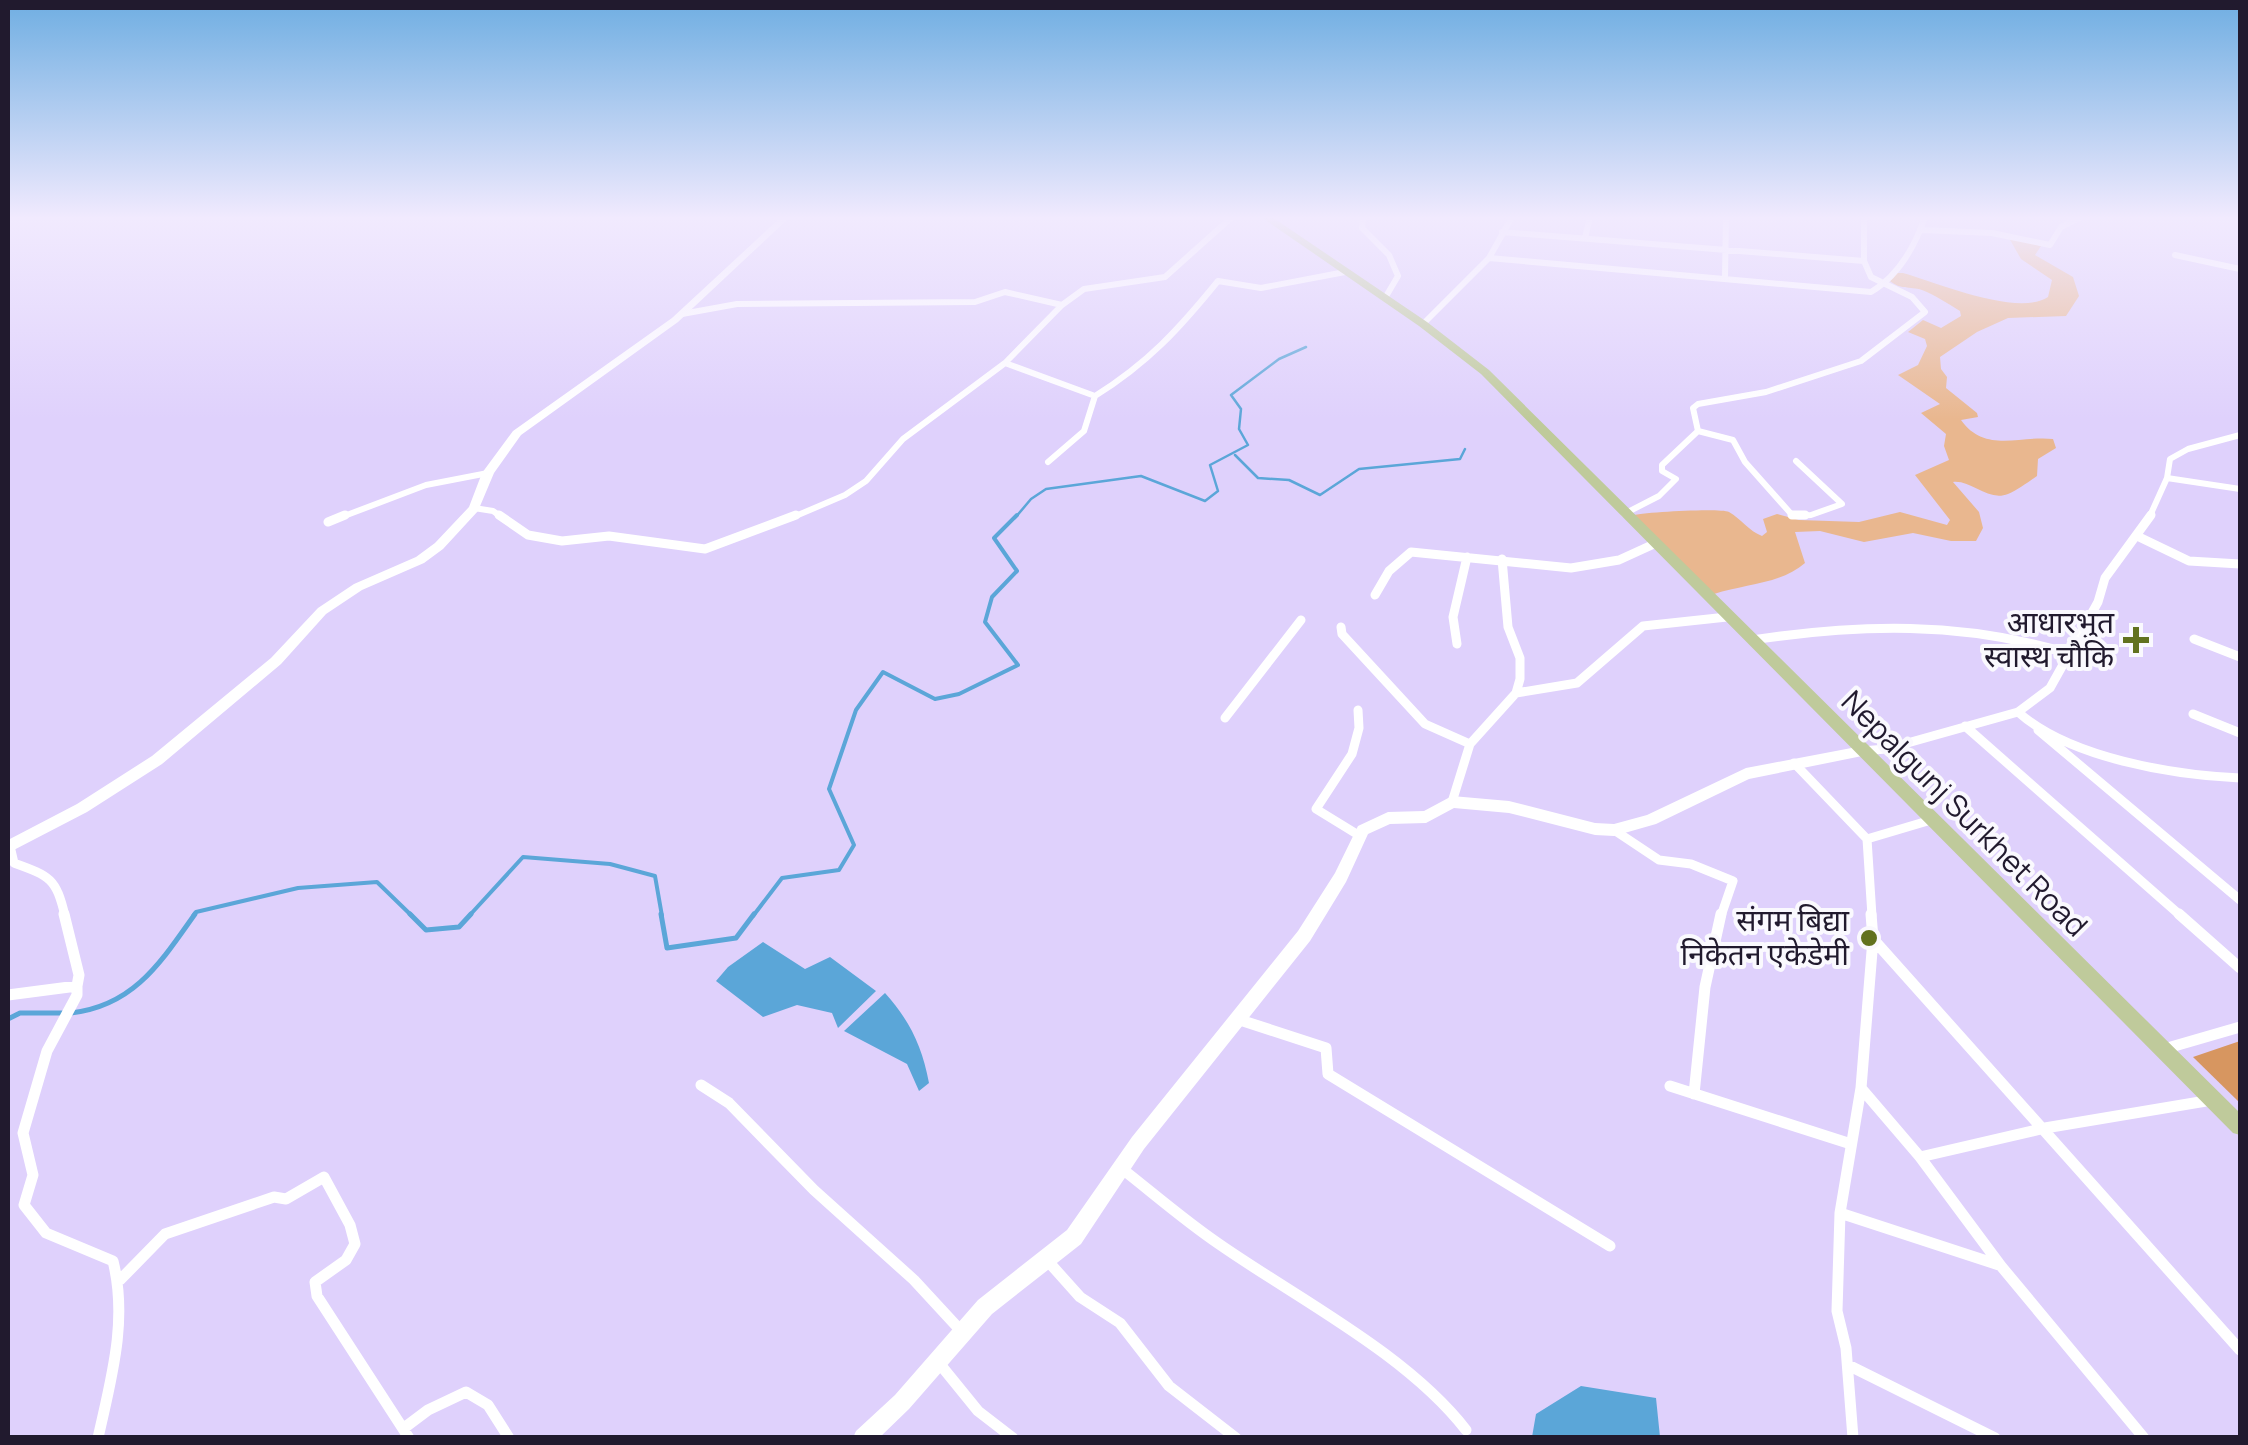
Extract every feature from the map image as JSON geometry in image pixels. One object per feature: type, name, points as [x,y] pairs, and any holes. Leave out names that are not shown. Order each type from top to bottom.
[{"type":"main road","name":"Nepalgunj Surkhet Road","points":[[1364,284],[1424,324],[1498,385],[1727,618],[2240,1126]]},
{"type":"street","points":[[98,1438],[113,1366],[120,1280],[113,1261],[46,1233],[24,1205],[33,1174],[23,1133],[47,1051],[72,1004],[79,975],[59,891],[49,876],[14,864],[9,846],[82,808],[158,760],[276,661],[322,612],[358,586],[420,560],[439,546],[474,508],[488,473],[517,434],[682,314],[714,284]]},
{"type":"street","points":[[474,508],[493,511],[528,535],[562,541],[609,536],[705,548],[740,540],[846,495],[866,480],[904,439],[1005,363],[1062,304],[1084,289],[1112,284]]},
{"type":"street","points":[[1048,462],[1084,430],[1096,396],[1139,369],[1176,334],[1215,284]]},
{"type":"street","points":[[1239,284],[1261,288],[1280,284]]},
{"type":"street","points":[[1385,298],[1393,284]]},
{"type":"street","points":[[1424,324],[1464,284]]},
{"type":"street","points":[[1698,432],[1693,408],[1698,404],[1766,392],[1862,361],[1925,312],[1912,298],[1882,285],[1871,292],[1797,284]]},
{"type":"street","points":[[682,314],[736,304],[975,302],[1005,292],[1062,304]]},
{"type":"street","points":[[1005,363],[1096,396]]},
{"type":"street","points":[[1698,432],[1733,440],[1745,462],[1793,516],[1811,515],[1842,504],[1796,461]]},
{"type":"street","points":[[1627,516],[1673,485],[1676,479],[1662,470],[1662,465],[1698,432]]},
{"type":"street","points":[[862,1438],[902,1402],[984,1306],[1074,1237],[1121,1168],[1304,936],[1342,877],[1363,830],[1388,818],[1426,817],[1452,802],[1509,807],[1595,829],[1614,830],[1651,820],[1746,774],[1886,749],[2018,712],[2050,688],[2098,602],[2105,578],[2138,536],[2167,478],[2170,459],[2188,449],[2240,435]]},
{"type":"street","points":[[328,522],[424,484],[488,473]]},
{"type":"street","points":[[2167,478],[2240,489]]},
{"type":"street","points":[[2138,536],[2188,561],[2240,564]]},
{"type":"street","points":[[1375,595],[1389,571],[1410,552],[1571,568],[1593,566],[1652,542]]},
{"type":"street","points":[[1457,644],[1453,617],[1467,558]]},
{"type":"street","points":[[1502,559],[1508,627],[1520,658],[1516,692]]},
{"type":"street","points":[[1452,802],[1470,744],[1496,710],[1516,692],[1576,683],[1643,626],[1727,618]]},
{"type":"street","points":[[1225,718],[1301,620]]},
{"type":"street","points":[[1341,627],[1342,634],[1424,724],[1470,744]]},
{"type":"street","points":[[1750,640],[1838,628],[1916,628],[2016,638],[2067,653]]},
{"type":"street","points":[[2194,639],[2240,657]]},
{"type":"street","points":[[1358,710],[1356,742],[1348,762],[1337,781],[1318,796],[1316,809],[1360,836]]},
{"type":"street","points":[[2018,712],[2240,900]]},
{"type":"street","points":[[2194,714],[2240,733]]},
{"type":"street","points":[[1966,726],[2240,968]]},
{"type":"street","points":[[2038,730],[2074,744],[2182,771],[2240,778]]},
{"type":"street","points":[[1794,763],[1867,839],[1874,939],[1861,1088],[1840,1212],[1837,1311],[1848,1364],[1853,1438]]},
{"type":"street","points":[[1867,839],[1932,820]]},
{"type":"street","points":[[1614,830],[1659,860],[1691,864],[1733,881],[1734,887],[1721,906],[1705,994],[1694,1094]]},
{"type":"street","points":[[1874,939],[2240,1350]]},
{"type":"street","points":[[8,995],[30,989],[66,990],[76,986]]},
{"type":"street","points":[[1237,1019],[1326,1048],[1328,1074],[1610,1246]]},
{"type":"street","points":[[2164,1049],[2240,1026]]},
{"type":"street","points":[[701,1085],[729,1102],[748,1127],[914,1280],[962,1332]]},
{"type":"street","points":[[1670,1086],[1851,1144]]},
{"type":"street","points":[[1861,1088],[1920,1156],[2001,1266],[2144,1438]]},
{"type":"street","points":[[1920,1156],[2046,1128],[2214,1099]]},
{"type":"street","points":[[1121,1168],[1217,1243],[1339,1322],[1446,1404],[1466,1430]]},
{"type":"street","points":[[120,1280],[164,1234],[221,1218],[274,1197],[286,1199],[324,1178],[349,1223],[355,1243],[352,1252],[315,1282],[318,1296],[406,1433],[428,1410],[466,1392],[488,1406],[509,1438]]},
{"type":"street","points":[[1840,1212],[2001,1266]]},
{"type":"street","points":[[1046,1259],[1080,1296],[1120,1324],[1169,1386],[1236,1438]]},
{"type":"street","points":[[937,1361],[978,1411],[1013,1438]]},
{"type":"street","points":[[1848,1364],[1995,1438]]},
{"type":"shaded area","points":[[1895,284],[1939,284],[2018,303],[2048,297],[2051,284],[2075,284],[2079,296],[2066,316],[2008,318],[1977,332],[1940,357],[1941,369],[1947,377],[1946,388],[1977,413],[1978,417],[1961,420],[1971,430],[1992,440],[2053,439],[2056,448],[2038,459],[2037,476],[2008,494],[1994,495],[1953,482],[1979,512],[1983,528],[1976,541],[1951,541],[1913,533],[1864,542],[1820,531],[1795,532],[1805,563],[1774,579],[1714,594],[1631,516],[1723,511],[1762,536],[1767,532],[1763,519],[1777,514],[1799,520],[1859,522],[1900,512],[1947,525],[1950,520],[1915,475],[1949,460],[1944,446],[1946,434],[1921,413],[1940,404],[1898,375],[1918,365],[1927,346],[1925,339],[1908,332],[1923,320],[1941,328],[1961,316],[1960,311],[1927,292]]},
{"type":"shaded area","points":[[2240,1041],[2240,1103],[2193,1057]]},
{"type":"water","points":[[763,942],[805,969],[830,957],[876,991],[838,1028],[832,1013],[797,1005],[763,1017],[716,981],[728,967]]},
{"type":"water","points":[[885,993],[908,1024],[923,1057],[929,1083],[919,1091],[907,1064],[844,1031]]},
{"type":"water","points":[[1581,1386],[1656,1398],[1660,1437],[1532,1437],[1536,1414]]},
{"type":"waterway","points":[[1015,518],[1046,489],[1141,476],[1205,501],[1218,491],[1210,465],[1248,445],[1239,429],[1241,409],[1231,395],[1279,359],[1306,347]]},
{"type":"waterway","points":[[1235,455],[1258,478],[1289,480],[1320,495],[1359,469],[1460,459],[1465,449]]},
{"type":"waterway","points":[[753,916],[782,878],[839,870],[854,845],[829,789],[856,710],[883,672],[935,699],[959,694],[1018,665],[985,622],[992,597],[1017,571],[994,538],[1017,515]]},
{"type":"waterway","points":[[469,916],[523,857],[610,864],[655,876],[662,916]]},
{"type":"waterway","points":[[193,916],[196,912],[298,888],[377,882],[412,916]]},
{"type":"waterway","points":[[71,1013],[93,1009],[129,991],[157,965],[195,914]]},
{"type":"waterway","points":[[412,916],[426,930],[459,927],[471,914]]},
{"type":"waterway","points":[[661,914],[667,948],[736,938],[754,914]]},
{"type":"waterway","points":[[8,1019],[20,1013],[62,1013]]},
{"type":"place","name":"आधारभुत स्वास्थ चौकि","points":[[2136,640]]},
{"type":"place","name":"संगम बिद्या निकेतन एकेडेमी","points":[[1869,938]]}]
